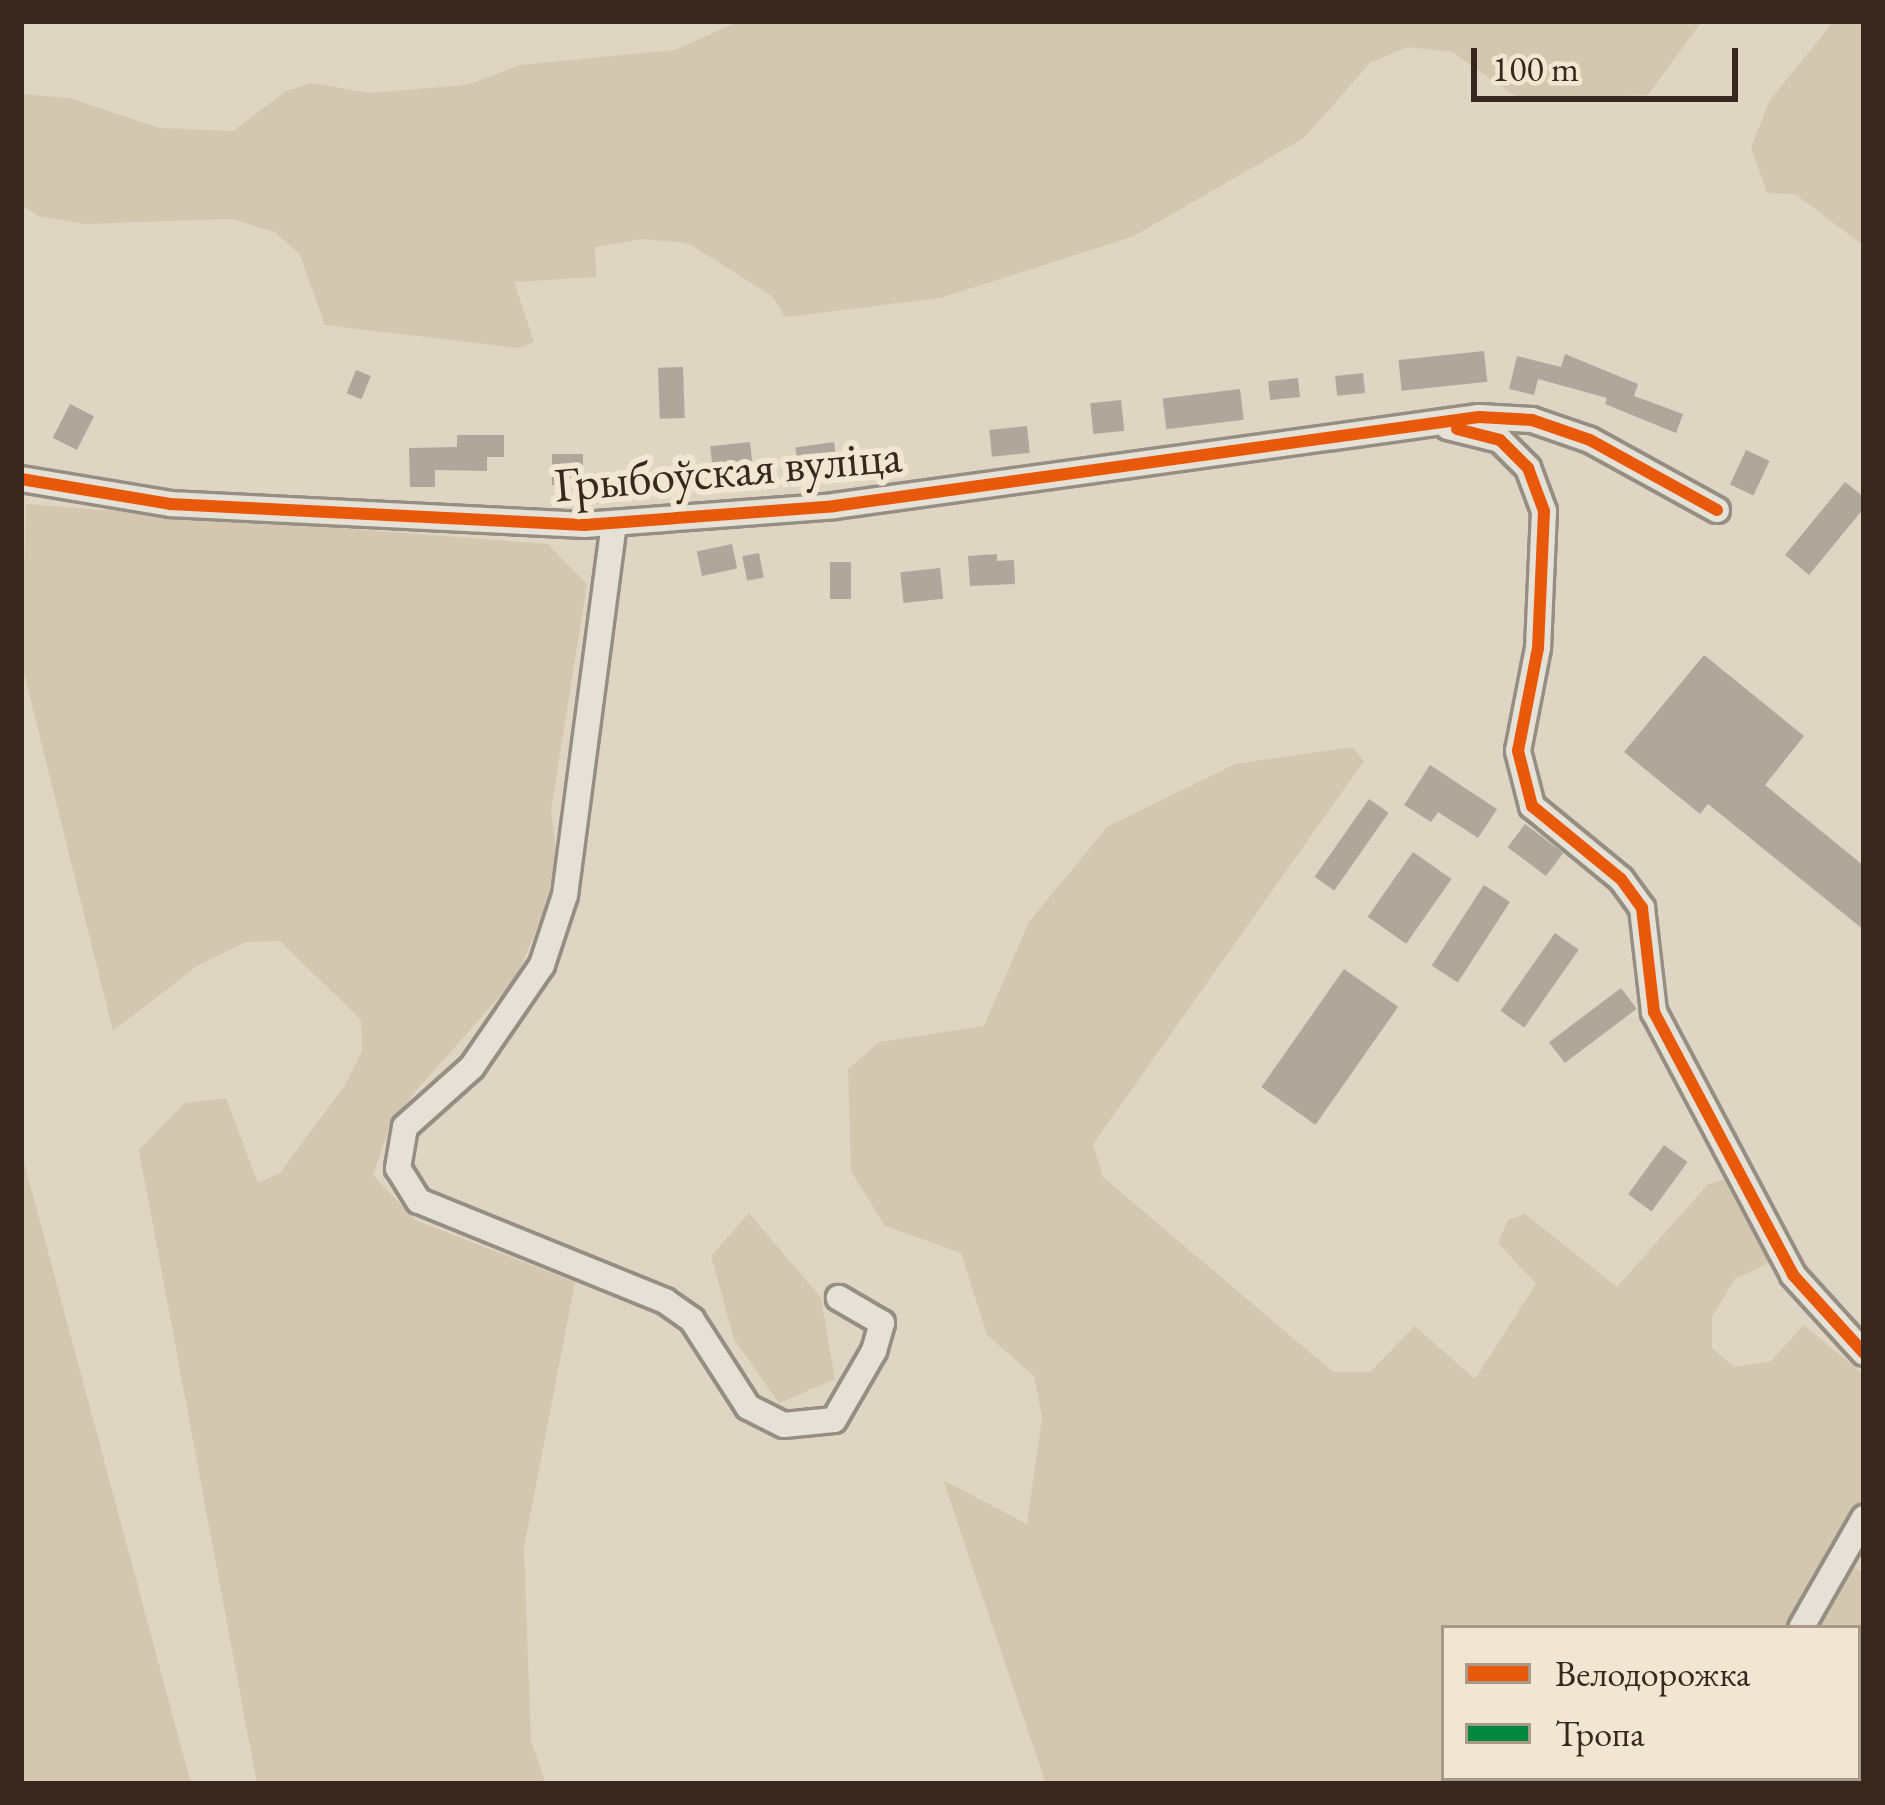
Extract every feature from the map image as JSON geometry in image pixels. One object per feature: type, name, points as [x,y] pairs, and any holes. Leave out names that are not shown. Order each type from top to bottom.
[{"type":"street","name":"Грыбоўская вуліца","points":[[21,479],[170,504],[614,524],[834,506],[956,484],[1439,426],[1479,417],[1532,420],[1590,440],[1718,510]]},
{"type":"street","points":[[1439,426],[1500,440],[1528,467],[1544,511],[1538,648],[1517,751],[1532,806],[1621,879],[1642,908],[1654,1012],[1793,1275],[1864,1353]]},
{"type":"street","points":[[614,524],[565,895],[542,965],[472,1067],[405,1126],[398,1168],[419,1201],[665,1300],[692,1321],[748,1407],[784,1425],[834,1420],[874,1351],[882,1322],[839,1298]]},
{"type":"street","points":[[1803,1625],[1864,1518]]},
{"type":"shaded area","points":[[740,21],[1702,21],[1648,95],[1521,100],[1452,52],[1407,47],[1370,63],[1304,138],[1132,237],[940,298],[785,317],[772,296],[688,243],[642,239],[595,247],[596,277],[514,282],[534,342],[518,348],[325,325],[300,255],[275,232],[232,219],[85,224],[38,216],[21,204],[21,94],[69,98],[159,128],[233,131],[286,91],[313,83],[369,93],[467,85],[520,65],[675,50]]},
{"type":"shaded area","points":[[1834,21],[1864,21],[1864,246],[1795,194],[1767,193],[1751,147],[1770,100]]},
{"type":"shaded area","points":[[26,504],[548,544],[587,584],[551,810],[557,859],[543,914],[516,978],[414,1093],[389,1129],[373,1175],[415,1220],[575,1282],[524,1548],[531,1741],[546,1784],[257,1784],[139,1150],[185,1103],[226,1098],[258,1183],[280,1173],[345,1085],[362,1051],[361,1020],[280,941],[246,942],[197,966],[113,1031],[21,661]]},
{"type":"shaded area","points":[[1352,747],[1364,761],[1093,1144],[1103,1177],[1333,1372],[1370,1372],[1415,1326],[1475,1379],[1536,1284],[1498,1243],[1508,1220],[1525,1214],[1617,1287],[1708,1184],[1727,1179],[1773,1261],[1735,1279],[1712,1317],[1712,1348],[1734,1367],[1771,1361],[1804,1325],[1864,1375],[1864,1504],[1793,1625],[1441,1625],[1441,1781],[1704,1784],[1046,1784],[943,1480],[1027,1524],[1042,1417],[1034,1376],[987,1335],[961,1253],[885,1226],[851,1171],[848,1069],[879,1042],[984,1026],[1029,922],[1107,827],[1235,764]]},
{"type":"shaded area","points":[[21,1151],[191,1784],[21,1784]]},
{"type":"shaded area","points":[[749,1213],[821,1298],[835,1379],[779,1403],[734,1339],[711,1256]]},
{"type":"shaded area","points":[[1853,1566],[1864,1574],[1864,1740],[1861,1625],[1812,1625]]},
{"type":"building","points":[[1484,351],[1487,382],[1402,391],[1398,360]]},
{"type":"building","points":[[1565,354],[1638,384],[1634,396],[1683,414],[1676,433],[1605,404],[1607,398],[1538,379],[1534,395],[1509,389],[1517,356],[1561,367]]},
{"type":"building","points":[[683,367],[685,418],[660,419],[658,368]]},
{"type":"building","points":[[356,370],[371,376],[361,399],[347,393]]},
{"type":"building","points":[[1363,373],[1365,393],[1337,396],[1335,376]]},
{"type":"building","points":[[1298,378],[1300,397],[1270,400],[1268,381]]},
{"type":"building","points":[[1240,389],[1244,420],[1166,429],[1163,399]]},
{"type":"building","points":[[1121,400],[1124,431],[1093,434],[1090,403]]},
{"type":"building","points":[[70,404],[94,416],[77,450],[53,438]]},
{"type":"building","points":[[1027,426],[1030,453],[992,457],[989,430]]},
{"type":"building","points":[[457,435],[504,435],[504,457],[487,457],[487,471],[435,470],[435,487],[410,487],[409,448],[457,447]]},
{"type":"building","points":[[750,442],[753,470],[713,474],[710,446]]},
{"type":"building","points":[[834,442],[838,469],[799,474],[795,447]]},
{"type":"building","points":[[1746,450],[1770,461],[1754,495],[1730,484]]},
{"type":"building","points":[[552,454],[583,454],[583,485],[552,485]]},
{"type":"building","points":[[1845,482],[1864,497],[1864,508],[1809,575],[1785,555]]},
{"type":"building","points":[[732,544],[737,568],[702,576],[697,551]]},
{"type":"building","points":[[759,553],[764,578],[747,581],[742,556]]},
{"type":"building","points":[[997,554],[997,561],[1014,560],[1015,584],[970,586],[968,556]]},
{"type":"building","points":[[830,562],[851,562],[851,599],[830,599]]},
{"type":"building","points":[[940,568],[943,599],[903,603],[900,572]]},
{"type":"building","points":[[1704,655],[1804,736],[1765,785],[1864,866],[1864,930],[1708,804],[1700,814],[1624,752]]},
{"type":"building","points":[[1430,765],[1497,809],[1478,838],[1438,812],[1431,822],[1404,805]]},
{"type":"building","points":[[1369,799],[1389,813],[1334,891],[1315,877]]},
{"type":"building","points":[[1525,824],[1563,853],[1546,876],[1508,847]]},
{"type":"building","points":[[1413,852],[1452,879],[1406,944],[1368,917]]},
{"type":"building","points":[[1484,885],[1510,902],[1458,982],[1432,966]]},
{"type":"building","points":[[1555,933],[1579,950],[1524,1027],[1501,1011]]},
{"type":"building","points":[[1344,969],[1398,1007],[1315,1125],[1261,1087]]},
{"type":"building","points":[[1621,988],[1637,1009],[1565,1063],[1549,1042]]},
{"type":"building","points":[[1664,1145],[1687,1162],[1652,1211],[1628,1194]]},
{"type":"cycle path","points":[[21,479],[170,504],[584,525],[834,506],[1479,417],[1532,420],[1590,440],[1717,510]]},
{"type":"cycle path","points":[[1457,429],[1500,440],[1528,468],[1544,511],[1538,648],[1518,751],[1532,806],[1621,879],[1642,908],[1654,1012],[1793,1275],[1864,1353]]}]
